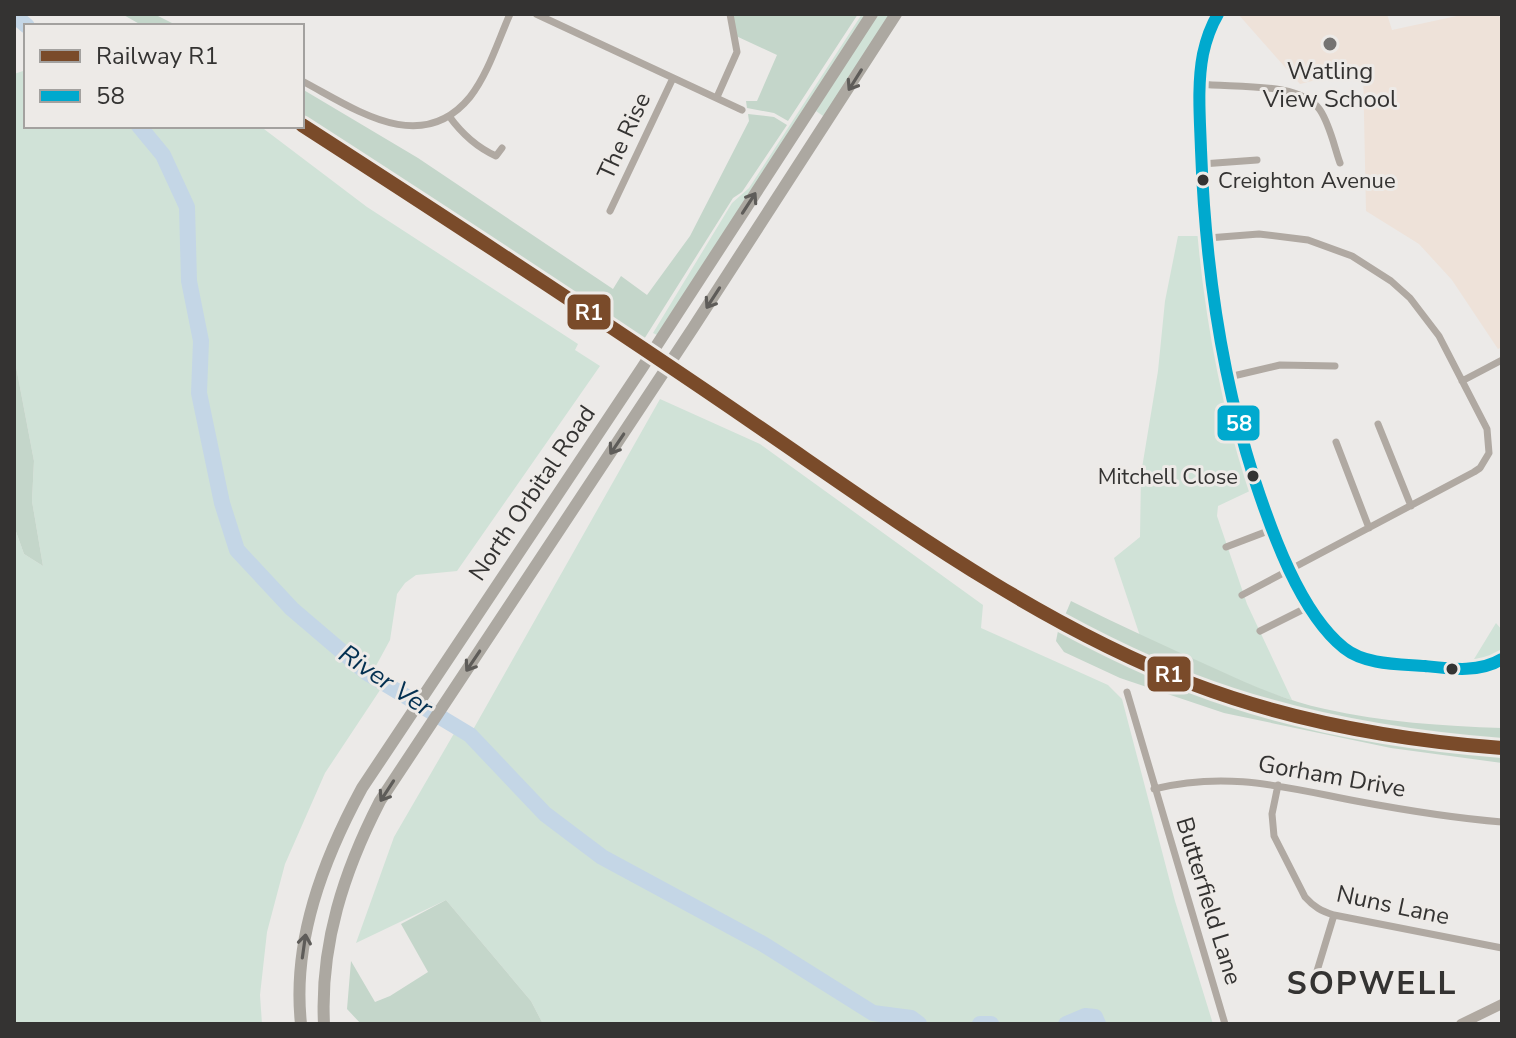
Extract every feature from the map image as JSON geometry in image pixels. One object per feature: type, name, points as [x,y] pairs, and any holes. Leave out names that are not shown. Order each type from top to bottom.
[{"type":"highway","name":"North Orbital Road","points":[[301,1024],[299,1006],[303,955],[321,875],[356,799],[872,14]]},
{"type":"highway","name":"North Orbital Road","points":[[324,1024],[326,965],[340,893],[380,801],[660,379],[896,14]]},
{"type":"street","points":[[304,82],[377,121],[423,125],[449,116],[471,96],[510,14]]},
{"type":"street","points":[[536,14],[742,110]]},
{"type":"street","points":[[717,97],[737,52],[730,14]]},
{"type":"street","points":[[1214,15],[1203,55],[1201,84],[1202,164],[1208,238],[1229,377],[1254,476],[1290,570],[1325,629],[1344,648],[1374,661],[1460,669],[1482,667],[1502,659]]},
{"type":"street","name":"The Rise","points":[[610,211],[673,78]]},
{"type":"street","points":[[1201,84],[1288,91],[1304,96],[1324,118],[1340,163]]},
{"type":"street","points":[[449,116],[459,129],[497,161],[502,148]]},
{"type":"street","points":[[1202,164],[1257,160]]},
{"type":"street","points":[[1208,238],[1259,234],[1308,240],[1352,256],[1391,281],[1410,298],[1439,336],[1487,429],[1489,453],[1480,468],[1242,595]]},
{"type":"street","points":[[1462,381],[1502,360]]},
{"type":"street","points":[[1229,377],[1280,365],[1335,366]]},
{"type":"street","points":[[1378,424],[1411,506]]},
{"type":"street","points":[[1336,442],[1369,528]]},
{"type":"street","points":[[1226,547],[1273,529]]},
{"type":"street","points":[[1260,631],[1310,606]]},
{"type":"street","name":"Butterfield Lane","points":[[1127,692],[1225,1024]]},
{"type":"street","name":"Gorham Drive","points":[[1154,789],[1217,780],[1242,780],[1444,817],[1502,822]]},
{"type":"street","name":"Nuns Lane","points":[[1278,785],[1272,814],[1274,836],[1305,897],[1320,910],[1502,948]]},
{"type":"street","points":[[1317,971],[1334,915]]},
{"type":"street","points":[[1461,1024],[1502,1004]]},
{"type":"shaded area","points":[[1238,14],[1387,14],[1392,30],[1466,14],[1498,14],[1502,21],[1502,347],[1498,349],[1452,280],[1419,244],[1366,211],[1363,68],[1300,84]]},
{"type":"green space","points":[[122,14],[154,14],[174,24],[140,24]]},
{"type":"green space","points":[[733,14],[858,14],[788,121],[774,113],[747,108],[746,101],[757,101],[777,55],[736,36]]},
{"type":"green space","points":[[862,14],[866,14],[657,335],[653,333],[732,203],[749,188]]},
{"type":"green space","points":[[877,14],[892,14],[826,118],[816,111]]},
{"type":"green space","points":[[24,71],[24,128],[263,128],[367,207],[578,344],[575,350],[600,366],[457,571],[416,575],[397,594],[390,640],[371,675],[384,684],[325,773],[285,864],[267,932],[260,995],[262,1024],[14,1024],[14,526],[24,554],[43,566],[32,501],[34,461],[14,356],[14,74]]},
{"type":"green space","points":[[304,90],[418,158],[613,289],[621,276],[647,295],[690,236],[749,121],[748,114],[774,117],[787,125],[742,192],[733,198],[641,344],[304,123]]},
{"type":"green space","points":[[1178,236],[1203,236],[1222,374],[1254,489],[1218,506],[1217,516],[1247,604],[1292,700],[1264,691],[1140,636],[1114,558],[1140,537],[1141,474],[1158,371],[1165,301]]},
{"type":"green space","points":[[14,356],[34,461],[32,501],[43,566],[24,554],[14,526]]},
{"type":"green space","points":[[660,399],[760,444],[983,605],[981,628],[1108,685],[1122,699],[1175,901],[1213,1024],[543,1024],[531,1001],[446,900],[356,943],[394,837],[456,730],[470,735]]},
{"type":"green space","points":[[1071,601],[1283,697],[1311,706],[1369,717],[1435,725],[1502,728],[1502,745],[1388,734],[1275,708],[1220,690],[1166,670],[1063,620]]},
{"type":"green space","points":[[1496,623],[1502,630],[1502,654],[1489,661],[1471,664]]},
{"type":"green space","points":[[1059,626],[1112,653],[1219,697],[1328,727],[1385,738],[1502,752],[1502,763],[1391,748],[1224,713],[1120,678],[1064,652],[1056,641]]},
{"type":"green space","points":[[446,900],[531,1001],[543,1024],[361,1024],[347,1009],[351,961],[375,1002],[428,972],[401,924]]},
{"type":"waterway","name":"River Ver","points":[[14,15],[25,24]]},
{"type":"waterway","name":"River Ver","points":[[141,128],[163,155],[187,207],[189,281],[201,341],[199,393],[222,503],[237,550],[292,609],[367,673],[470,735],[545,814],[602,857],[763,944],[873,1013],[911,1018],[919,1024]]},
{"type":"waterway","name":"River Ver","points":[[1066,1024],[1085,1016],[1095,1017],[1098,1024]]},
{"type":"waterway","name":"River Ver","points":[[980,1024],[991,1024]]},
{"type":"rail line","name":"R1","points":[[304,126],[587,311],[914,533],[1078,631],[1193,684],[1269,709],[1384,734],[1502,748]]},
{"type":"transit line","name":"58","points":[[1218,14],[1204,49],[1199,90],[1206,233],[1232,398],[1242,439],[1278,545],[1314,614],[1328,633],[1352,654],[1383,663],[1455,669],[1484,666],[1502,659]]},
{"type":"place","name":"Watling View School","points":[[1330,44]]},
{"type":"place","name":"Creighton Avenue","points":[[1203,180]]},
{"type":"place","name":"Mitchell Close","points":[[1253,476]]},
{"type":"district","name":"SOPWELL","points":[[1372,983]]}]
